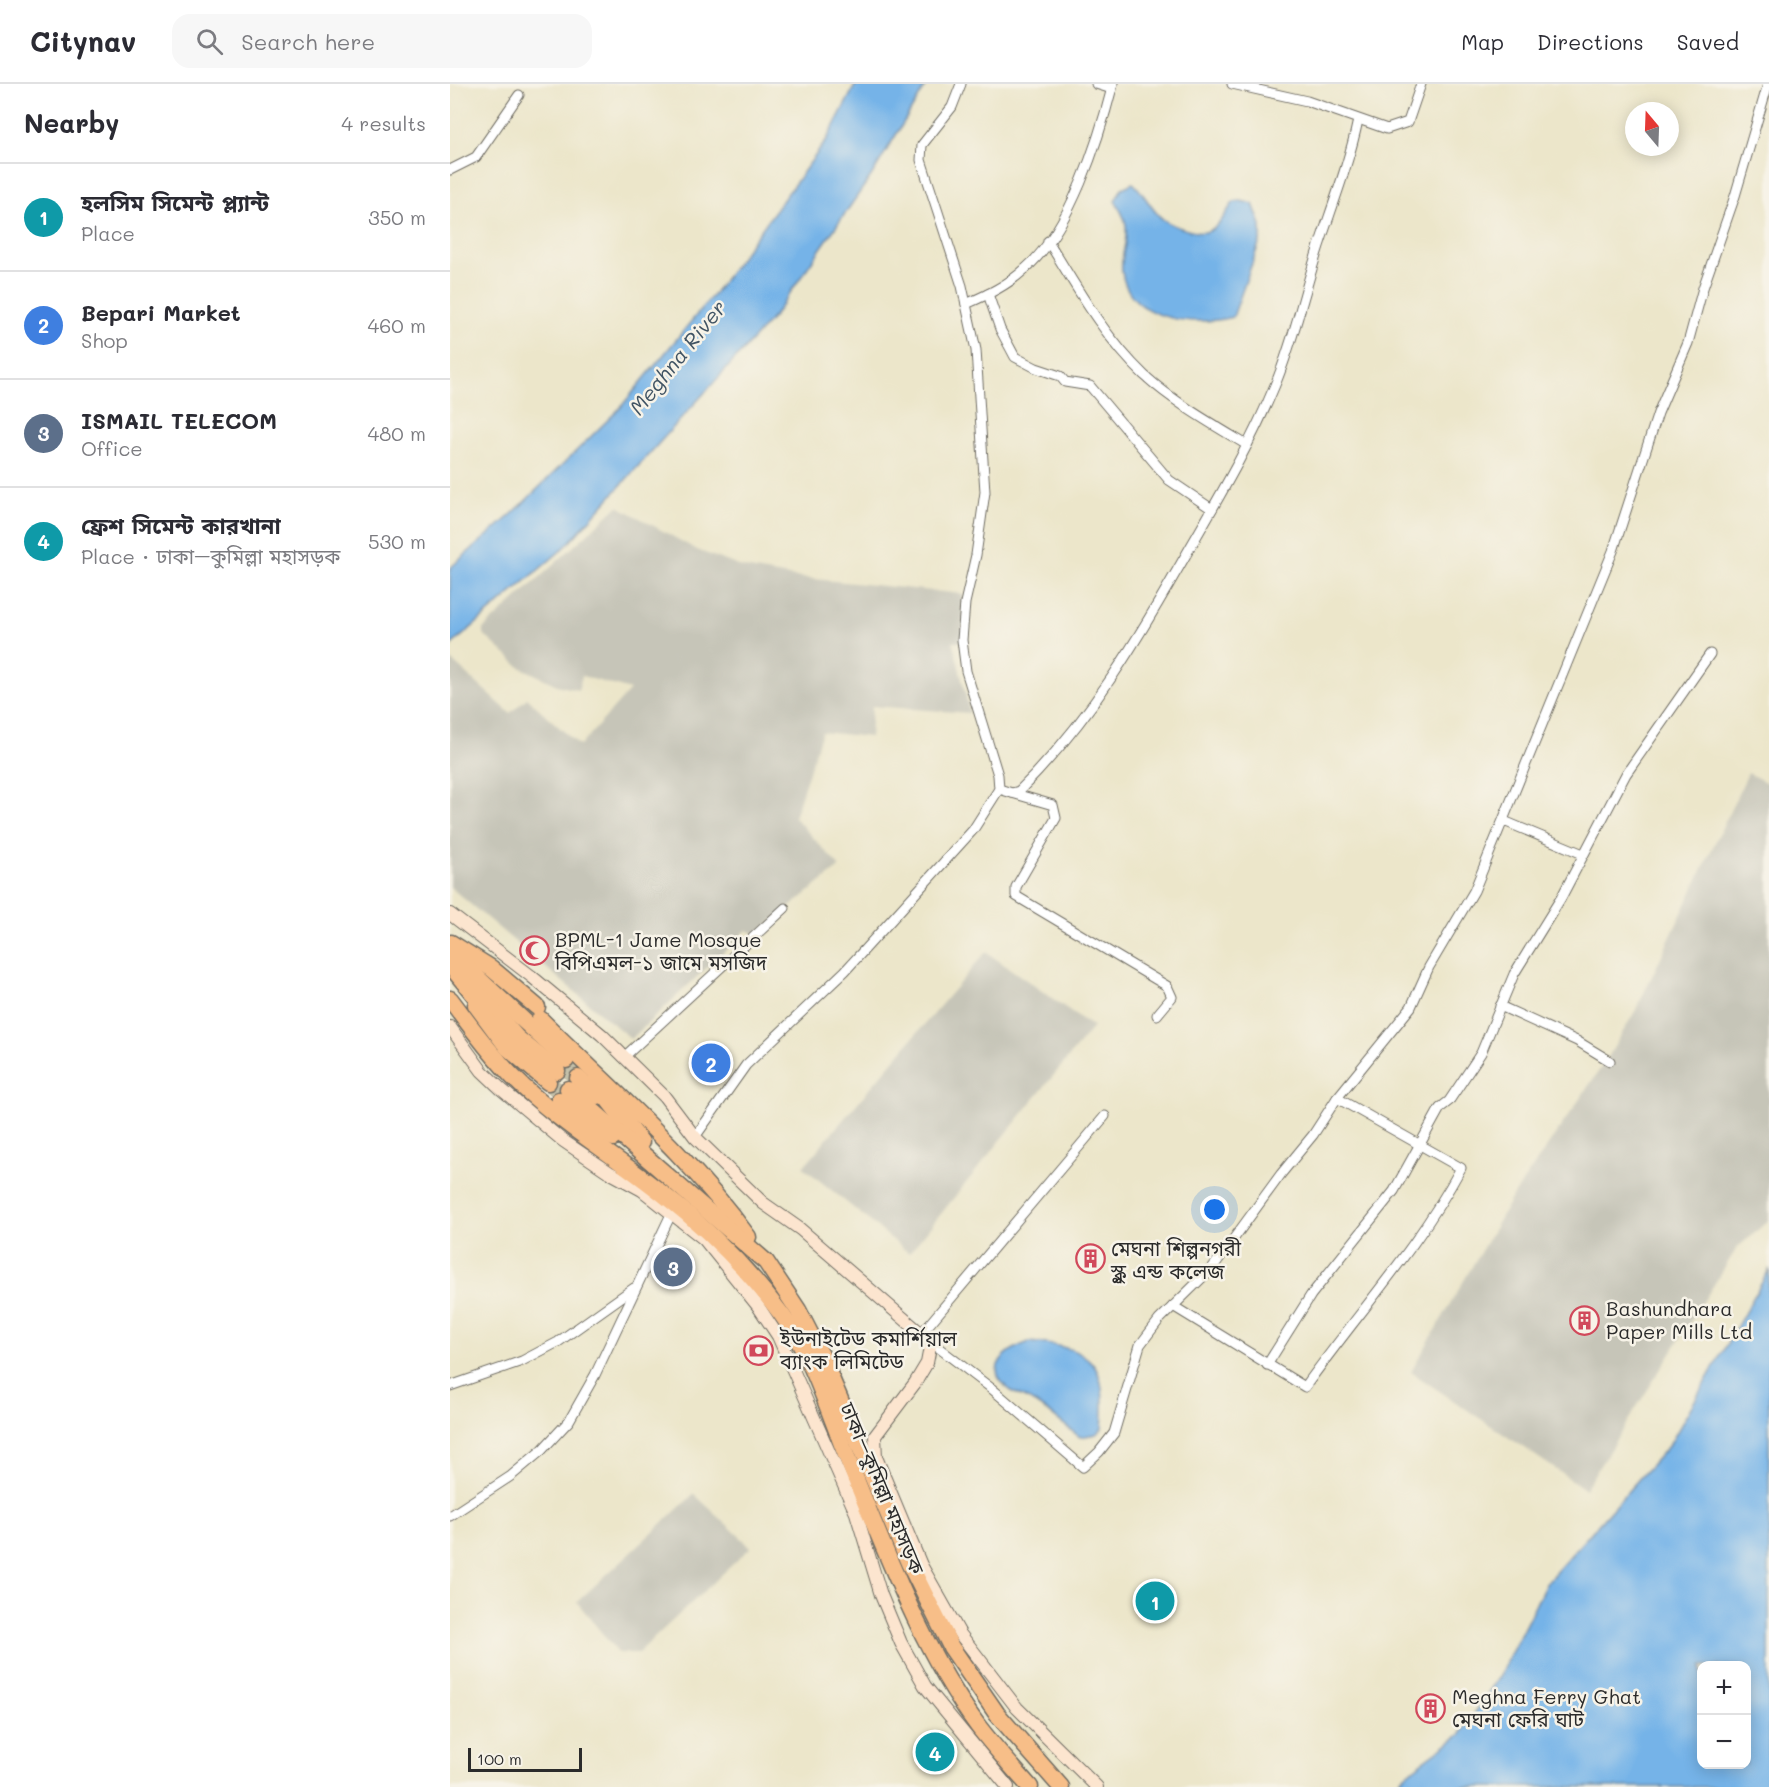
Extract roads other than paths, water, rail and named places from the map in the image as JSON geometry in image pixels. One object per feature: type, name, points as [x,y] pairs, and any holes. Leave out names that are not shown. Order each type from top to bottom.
[{"type":"highway","name":"ঢাকা–কুমিল্লা মহাসড়ক","points":[[451,954],[536,1016],[557,1070]]},
{"type":"highway","name":"ঢাকা–কুমিল্লা মহাসড়ক","points":[[451,954],[557,1070]]},
{"type":"highway","name":"ঢাকা–কুমিল্লা মহাসড়ক","points":[[450,970],[508,1048],[634,1107],[717,1194],[798,1310],[822,1356],[909,1563],[951,1647],[997,1713],[1061,1787]]},
{"type":"highway","name":"ঢাকা–কুমিল্লা মহাসড়ক","points":[[450,977],[502,1054],[557,1070]]},
{"type":"highway","name":"ঢাকা–কুমিল্লা মহাসড়ক","points":[[450,999],[488,1050],[514,1078],[582,1137],[662,1193],[712,1235],[753,1278],[784,1317],[808,1362],[893,1570],[918,1623],[977,1725],[1030,1787]]},
{"type":"highway","name":"ঢাকা–কুমিল্লা মহাসড়ক","points":[[664,1171],[603,1093],[570,1087],[664,1171],[766,1262]]},
{"type":"street","points":[[695,1137],[746,1065],[845,970],[900,912],[973,830],[999,789],[998,774],[963,655],[966,603],[985,492],[976,350],[942,218],[921,160],[921,150],[952,107],[961,84]]},
{"type":"street","points":[[966,304],[988,294],[1028,268],[1048,242],[1071,203],[1089,164],[1112,87],[1096,84]]},
{"type":"street","points":[[1232,84],[1307,101],[1387,129],[1403,126],[1413,115],[1421,84]]},
{"type":"street","points":[[450,914],[531,976],[624,1057],[664,1096],[695,1137],[763,1203],[800,1229],[926,1338],[991,1388],[1083,1467],[1114,1433],[1140,1345],[1173,1306],[1213,1267],[1281,1174],[1313,1135],[1337,1098],[1412,1007],[1429,967],[1474,891],[1613,551],[1658,413],[1688,343],[1703,288],[1735,196],[1768,84]]},
{"type":"street","points":[[450,170],[476,157],[519,95]]},
{"type":"street","points":[[1012,793],[1019,791],[1030,780],[1098,700],[1137,642],[1247,445],[1275,386],[1292,343],[1306,287],[1351,153],[1358,120]]},
{"type":"street","points":[[1048,242],[1091,312],[1144,375],[1187,409],[1247,445]]},
{"type":"street","points":[[988,294],[1000,329],[1015,357],[1036,368],[1060,376],[1065,382],[1090,386],[1169,480],[1212,509]]},
{"type":"street","points":[[1268,1365],[1311,1295],[1394,1191],[1440,1108],[1449,1101],[1481,1053],[1514,974],[1561,898],[1626,774],[1710,654]]},
{"type":"street","points":[[999,789],[1049,803],[1056,812],[1056,818],[1016,886],[1016,896],[1167,986],[1172,997],[1157,1015]]},
{"type":"street","points":[[1504,821],[1583,854]]},
{"type":"street","points":[[624,1057],[786,908]]},
{"type":"street","points":[[1500,1006],[1577,1041],[1610,1061]]},
{"type":"street","points":[[450,1028],[482,1071],[562,1140],[672,1212],[716,1253],[758,1306],[778,1336],[856,1513],[881,1595],[901,1643],[925,1686],[1008,1787]]},
{"type":"street","points":[[1173,1306],[1305,1387],[1365,1304],[1392,1275],[1433,1217],[1461,1168],[1337,1098]]},
{"type":"street","points":[[1097,1787],[1017,1708],[960,1634],[921,1565],[876,1457],[875,1436],[927,1364],[926,1338],[1105,1116]]},
{"type":"street","points":[[450,1516],[511,1476],[542,1450],[569,1420],[595,1375],[672,1212]]},
{"type":"street","points":[[450,1386],[522,1361],[558,1341],[636,1286]]},
{"type":"water","name":"Meghna River","points":[[856,84],[927,84],[871,176],[774,316],[565,547],[450,646],[450,568],[512,514],[620,408],[717,290],[826,141]]},
{"type":"water","points":[[1133,183],[1164,220],[1193,231],[1205,232],[1213,229],[1234,202],[1253,204],[1261,225],[1261,238],[1233,317],[1201,321],[1166,317],[1137,301],[1127,288],[1122,272],[1126,223],[1115,201],[1122,188]]},
{"type":"water","points":[[1769,1270],[1769,1787],[1393,1787],[1405,1775],[1461,1734],[1500,1675],[1547,1582],[1670,1444]]},
{"type":"water","points":[[1029,1342],[1069,1349],[1092,1363],[1099,1374],[1102,1388],[1102,1429],[1096,1434],[1080,1437],[1041,1407],[1010,1390],[1002,1382],[997,1367],[1000,1361],[1013,1350]]},
{"type":"tunnel","points":[[562,1065],[578,1078]]},
{"type":"tunnel","points":[[548,1082],[563,1095]]},
{"type":"place","name":"BPML-1 Jame Mosque বিপিএমল-১ জামে মসজিদ","points":[[534,950]]},
{"type":"place","name":"Bepari Market","points":[[711,1063]]},
{"type":"place","name":"মেঘনা শিল্পনগরী স্কুল এন্ড কলেজ","points":[[1090,1259]]},
{"type":"place","name":"ISMAIL TELECOM","points":[[673,1267]]},
{"type":"place","name":"Bashundhara Paper Mills Ltd","points":[[1585,1320]]},
{"type":"place","name":"ইউনাইটেড কমার্শিয়াল ব্যাংক লিমিটেড","points":[[759,1350]]},
{"type":"place","name":"হলসিম সিমেন্ট প্ল্যান্ট","points":[[1155,1601]]},
{"type":"place","name":"Meghna Ferry Ghat মেঘনা ফেরি ঘাট","points":[[1431,1708]]},
{"type":"place","name":"ফ্রেশ সিমেন্ট কারখানা","points":[[935,1752]]}]
